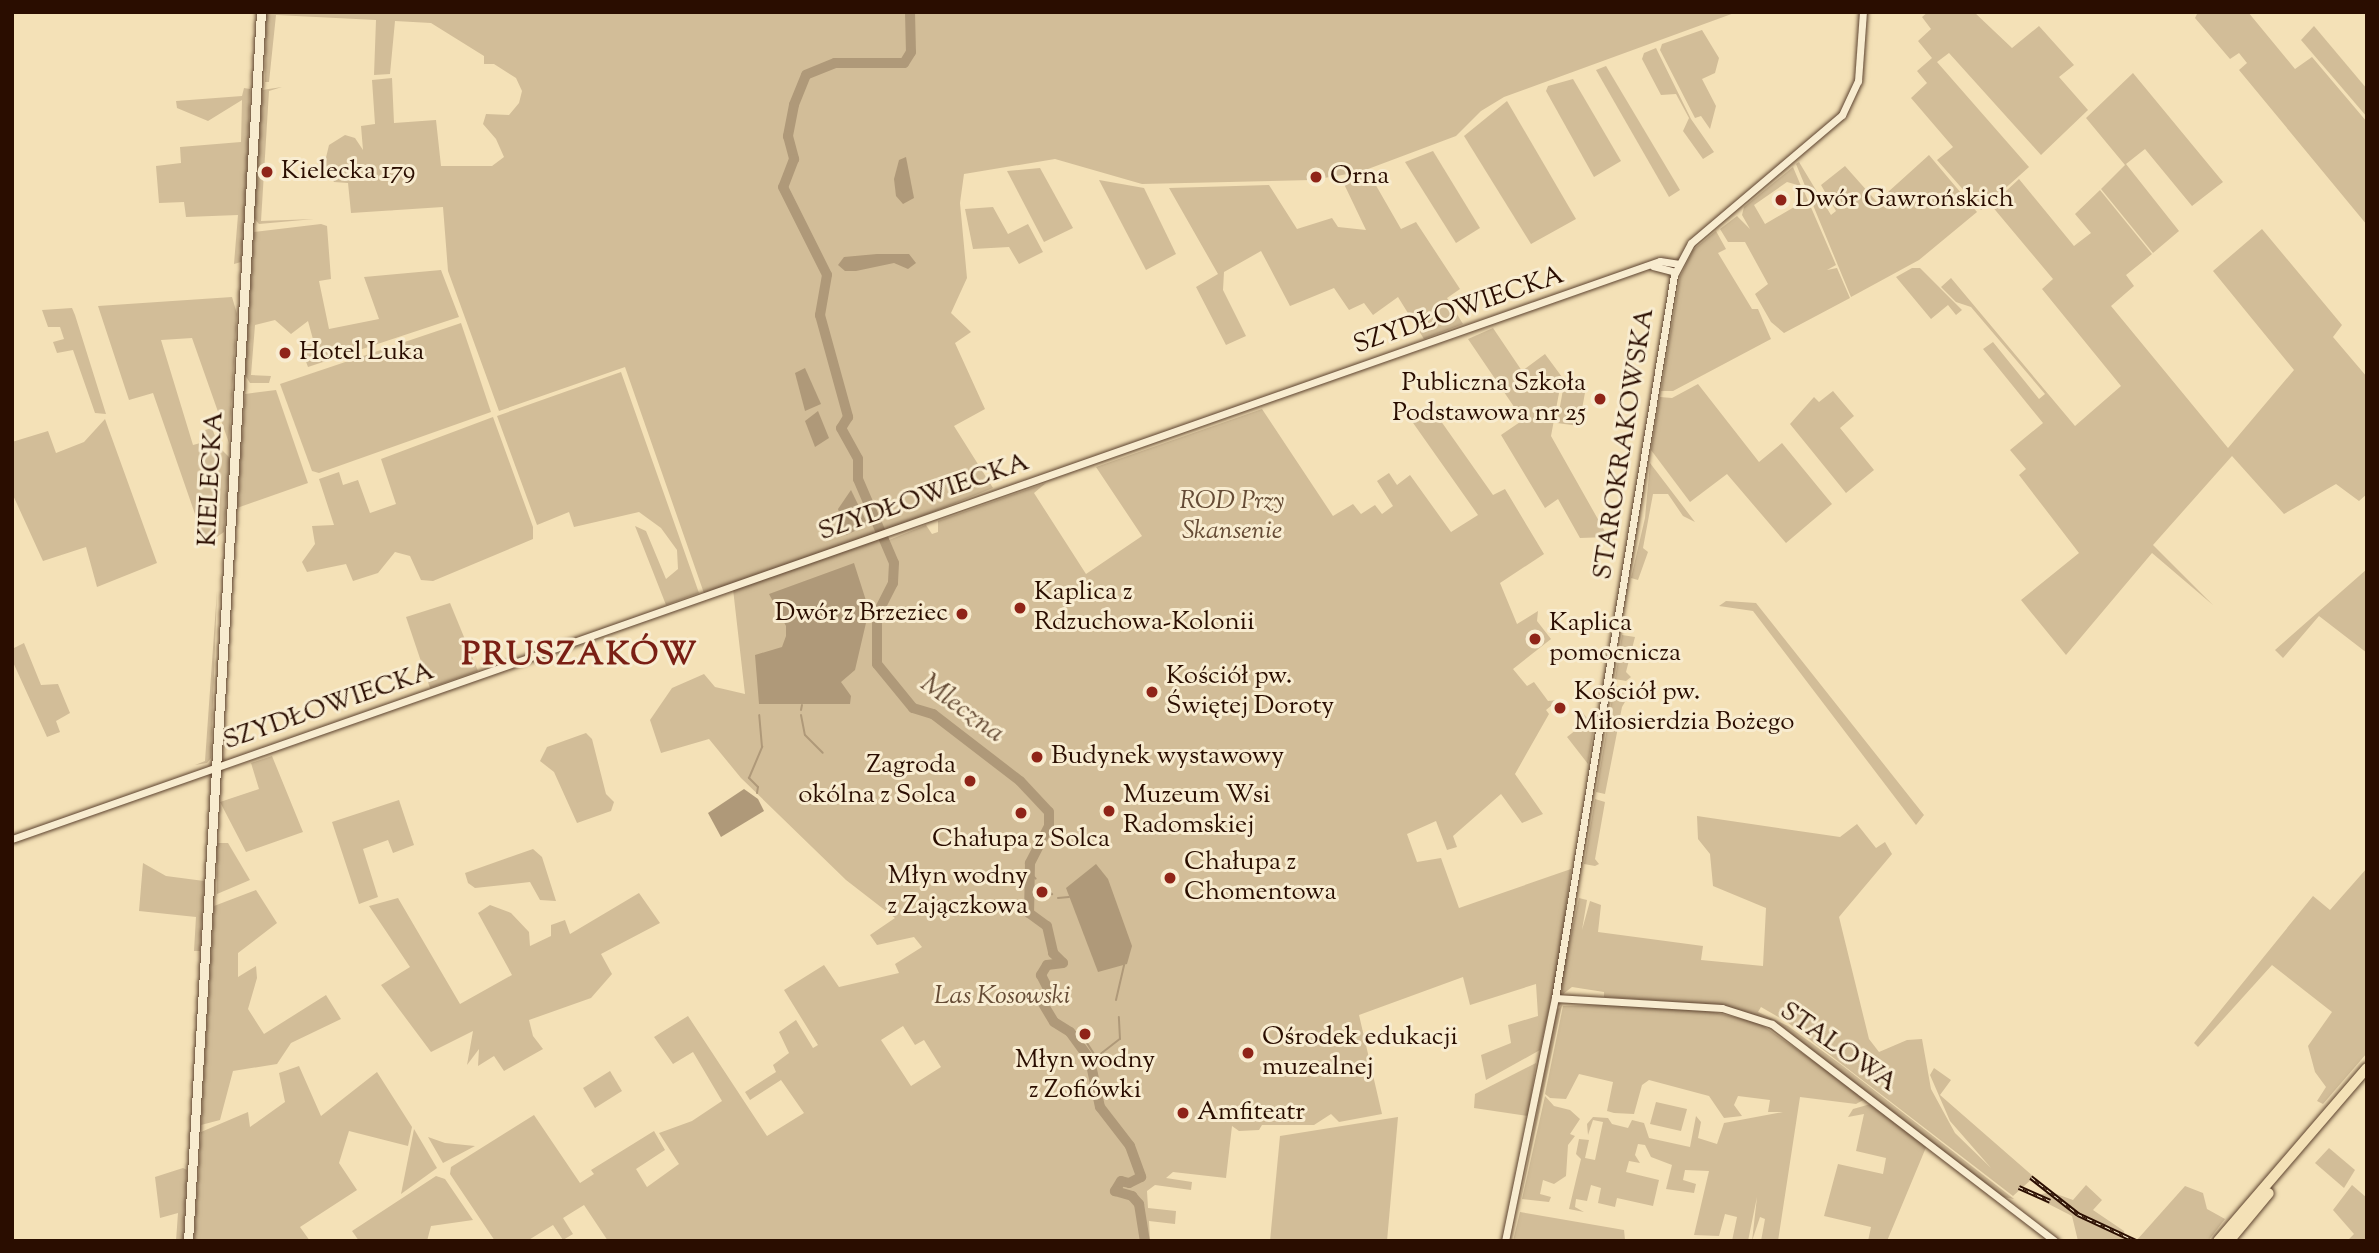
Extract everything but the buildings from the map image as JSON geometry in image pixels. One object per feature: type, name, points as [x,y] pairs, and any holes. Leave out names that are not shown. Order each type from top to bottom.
[{"type":"main road","name":"KIELECKA","points":[[188,1241],[261,12]]},
{"type":"main road","points":[[2218,1241],[2367,1068]]},
{"type":"main road","points":[[2229,1241],[2367,1077]]},
{"type":"street","name":"STAROKRAKOWSKA","points":[[1505,1241],[1555,998],[1676,268],[1698,236],[1842,115],[1857,81],[1863,12]]},
{"type":"street","name":"SZYDŁOWIECKA","points":[[12,839],[1663,260],[1676,268]]},
{"type":"street","name":"STALOWA","points":[[1555,998],[1722,1008],[1772,1024],[2055,1241]]},
{"type":"green space","points":[[266,12],[1737,12],[1504,97],[1481,111],[1456,136],[1360,172],[1312,180],[1142,184],[1055,159],[964,174],[960,203],[967,278],[951,313],[971,332],[955,343],[985,409],[954,426],[993,488],[886,531],[889,540],[926,525],[932,534],[938,532],[938,521],[1046,483],[1034,493],[1086,574],[1142,536],[1096,467],[1262,409],[1333,516],[1353,504],[1361,514],[1375,505],[1382,514],[1393,506],[1377,481],[1389,473],[1397,485],[1410,475],[1451,532],[1478,515],[1411,420],[1431,407],[1493,495],[1505,489],[1544,554],[1500,583],[1517,624],[1538,611],[1537,621],[1551,639],[1513,669],[1527,686],[1534,682],[1548,701],[1558,700],[1546,710],[1549,714],[1515,774],[1543,814],[1522,823],[1501,794],[1453,836],[1457,847],[1447,850],[1436,821],[1407,834],[1417,862],[1441,858],[1459,908],[1571,869],[1558,969],[1540,1050],[1486,1080],[1481,1055],[1511,1043],[1508,1025],[1538,1016],[1536,984],[1470,1005],[1463,977],[1359,1015],[1382,1114],[1339,1122],[1331,1114],[1314,1125],[1262,1125],[1259,1130],[1239,1131],[1232,1126],[1226,1178],[1173,1172],[1166,1178],[1192,1182],[1191,1190],[1155,1185],[1147,1191],[1148,1208],[1176,1211],[1175,1224],[1149,1221],[1150,1241],[608,1241],[584,1205],[563,1218],[573,1234],[563,1240],[553,1225],[527,1241],[495,1241],[450,1174],[451,1167],[534,1115],[580,1183],[594,1174],[591,1170],[654,1131],[665,1150],[636,1169],[647,1187],[679,1164],[659,1133],[692,1121],[722,1101],[693,1052],[673,1064],[654,1037],[688,1016],[767,1136],[804,1113],[781,1080],[750,1100],[745,1092],[776,1072],[773,1065],[789,1053],[779,1032],[796,1020],[813,1048],[818,1045],[784,990],[824,965],[839,987],[899,973],[895,964],[922,947],[914,937],[877,945],[870,935],[895,918],[846,880],[741,778],[709,739],[661,753],[650,720],[672,688],[704,674],[715,687],[745,694],[733,589],[706,599],[625,367],[499,411],[448,271],[443,207],[351,213],[348,183],[334,182],[324,166],[329,145],[345,135],[355,138],[363,150],[361,126],[375,124],[372,80],[392,78],[394,123],[436,120],[441,166],[492,166],[504,157],[496,139],[483,124],[486,114],[509,115],[519,103],[522,91],[516,78],[494,64],[484,64],[484,56],[431,23],[395,21],[390,74],[374,75],[376,20],[276,15],[269,82],[265,82]],"holes":[[[903,1026],[915,1045],[924,1040],[941,1067],[911,1086],[881,1040]]]},
{"type":"green space","points":[[1928,12],[1974,12],[2012,48],[2039,26],[2074,65],[2059,77],[2088,110],[2041,155],[1949,53],[1937,62],[2029,167],[1981,210],[1937,160],[1953,147],[1911,98],[1927,83],[1917,71],[1932,58],[1918,41],[1931,29],[1922,17]]},
{"type":"green space","points":[[2198,12],[2248,12],[2295,69],[2312,57],[2367,122],[2367,225],[2239,70],[2247,63],[2239,53],[2230,59],[2195,18]]},
{"type":"green space","points":[[2314,26],[2367,89],[2367,117],[2301,40]]},
{"type":"green space","points":[[1702,30],[1719,58],[1715,73],[1702,79],[1716,106],[1710,129],[1701,116],[1695,118],[1660,50],[1662,44]]},
{"type":"green space","points":[[1656,48],[1691,119],[1714,152],[1703,159],[1683,131],[1689,118],[1676,94],[1661,95],[1642,59],[1644,53]]},
{"type":"green space","points":[[1606,66],[1680,190],[1669,197],[1596,70]]},
{"type":"green space","points":[[2133,73],[2223,182],[2192,206],[2145,149],[2126,164],[2179,231],[2153,253],[2101,189],[2125,165],[2086,118]]},
{"type":"green space","points":[[1573,79],[1621,161],[1594,177],[1546,91],[1548,86]]},
{"type":"green space","points":[[282,87],[269,91],[261,221],[314,219],[259,224],[254,218],[262,90]]},
{"type":"green space","points":[[244,88],[250,89],[248,151],[241,262],[234,264],[238,215],[186,217],[184,202],[159,203],[156,166],[181,163],[180,147],[241,142],[242,100],[208,121],[177,108],[176,101],[242,96]]},
{"type":"green space","points":[[1507,101],[1576,219],[1531,244],[1464,136]]},
{"type":"green space","points":[[1433,151],[1480,228],[1456,243],[1405,162]]},
{"type":"green space","points":[[1929,155],[1977,212],[1919,260],[1851,297],[1796,164],[1799,162],[1831,215],[1836,211],[1821,185],[1845,166],[1877,202]]},
{"type":"green space","points":[[1793,167],[1801,186],[1787,182],[1754,205],[1765,224],[1801,203],[1798,192],[1803,189],[1836,265],[1827,270],[1837,268],[1850,298],[1784,333],[1771,322],[1755,294],[1768,284],[1745,242],[1728,242],[1720,229],[1737,216],[1750,229],[1742,215],[1744,207]]},
{"type":"green space","points":[[1040,168],[1073,228],[1044,242],[1007,171]]},
{"type":"green space","points":[[1370,175],[1401,229],[1416,222],[1460,289],[1447,298],[1463,324],[1424,339],[1398,297],[1373,315],[1364,303],[1349,310],[1334,288],[1290,306],[1261,251],[1224,272],[1223,290],[1246,336],[1226,345],[1196,287],[1218,274],[1169,188],[1269,185],[1297,229],[1332,218],[1338,227],[1366,230],[1344,184]]},
{"type":"green space","points":[[2019,179],[2074,246],[2091,233],[2075,214],[2100,190],[2152,254],[2126,275],[2134,286],[2111,306],[2228,448],[2294,370],[2213,271],[2262,229],[2342,325],[2333,337],[2367,377],[2367,494],[2359,501],[2336,484],[2284,514],[2232,456],[2153,545],[2213,605],[2152,553],[2066,655],[2021,600],[2079,553],[2019,475],[2026,469],[2010,450],[2043,423],[1983,349],[1993,342],[2039,399],[2045,394],[1971,307],[1956,302],[1941,287],[1951,278],[2075,426],[2121,386],[2042,289],[2053,279],[1991,205]]},
{"type":"green space","points":[[1099,180],[1144,188],[1176,254],[1146,270]]},
{"type":"green space","points":[[993,207],[1008,234],[1028,224],[1043,252],[1019,264],[1009,247],[973,249],[965,209]]},
{"type":"green space","points":[[321,224],[327,226],[331,279],[319,281],[329,329],[379,319],[364,277],[441,270],[459,317],[308,367],[301,348],[314,343],[308,321],[291,334],[275,320],[255,325],[251,375],[271,376],[269,383],[250,383],[245,375],[254,232]]},
{"type":"green space","points":[[1716,231],[1726,249],[1718,253],[1752,309],[1758,309],[1771,339],[1673,391],[1661,391],[1680,277],[1693,250]]},
{"type":"green space","points":[[1912,268],[1920,268],[1962,310],[1956,315],[1948,305],[1931,319],[1896,277]]},
{"type":"green space","points":[[232,297],[237,314],[229,443],[192,338],[161,340],[193,445],[208,441],[205,430],[212,428],[219,447],[230,458],[224,532],[211,541],[204,540],[153,393],[129,400],[98,306]]},
{"type":"green space","points":[[72,308],[106,414],[95,413],[73,350],[57,353],[53,342],[64,339],[60,327],[48,327],[42,310]]},
{"type":"green space","points":[[461,323],[491,412],[319,473],[312,471],[280,384]]},
{"type":"green space","points":[[1493,328],[1522,371],[1545,354],[1562,377],[1551,436],[1608,537],[1580,538],[1558,499],[1545,508],[1501,435],[1523,420],[1468,339]]},
{"type":"green space","points":[[621,372],[699,593],[666,605],[635,526],[646,531],[666,579],[678,569],[677,550],[661,528],[639,512],[574,527],[569,512],[537,525],[497,416]]},
{"type":"green space","points":[[1564,384],[1586,387],[1579,426],[1557,423]]},
{"type":"green space","points":[[1698,384],[1759,462],[1782,443],[1832,504],[1786,543],[1727,474],[1690,502],[1651,450],[1660,397],[1672,398]]},
{"type":"green space","points":[[276,390],[308,483],[237,508],[245,394]]},
{"type":"green space","points":[[1833,391],[1854,416],[1840,428],[1874,470],[1846,493],[1790,424],[1814,397],[1819,402]]},
{"type":"green space","points":[[493,417],[533,527],[533,539],[433,581],[421,580],[410,556],[395,552],[378,573],[353,581],[346,564],[307,572],[302,562],[315,544],[312,526],[334,525],[319,479],[339,472],[343,485],[358,480],[370,513],[396,504],[381,459]]},
{"type":"green space","points":[[105,419],[157,563],[97,587],[86,547],[43,561],[12,493],[12,442],[48,431],[56,453],[84,442]]},
{"type":"green space","points":[[1650,463],[1695,522],[1683,516],[1668,494],[1653,494],[1643,548],[1648,552],[1638,580],[1631,578],[1645,518]]},
{"type":"green space","points":[[2367,569],[2367,653],[2319,616],[2283,658],[2275,650]]},
{"type":"green space","points":[[217,591],[211,758],[207,763],[195,765],[205,761]]},
{"type":"green space","points":[[1726,601],[1756,603],[1924,815],[1916,825],[1753,611],[1719,606]]},
{"type":"green space","points":[[450,603],[478,671],[430,688],[406,617]]},
{"type":"green space","points":[[1622,635],[1635,637],[1626,672],[1631,677],[1626,681],[1615,679]]},
{"type":"green space","points":[[24,643],[41,685],[58,684],[70,713],[56,721],[60,732],[47,737],[12,660],[12,649]]},
{"type":"green space","points":[[1621,686],[1629,695],[1622,707],[1605,794],[1596,792],[1614,687]]},
{"type":"green space","points":[[1583,713],[1594,727],[1588,764],[1567,737],[1581,726],[1576,718]]},
{"type":"green space","points":[[586,733],[592,739],[606,794],[614,802],[611,811],[577,823],[554,772],[540,761],[547,747]]},
{"type":"green space","points":[[272,756],[303,832],[246,852],[220,802],[259,789],[251,763]]},
{"type":"green space","points":[[1595,799],[1605,802],[1595,859],[1599,864],[1595,866],[1584,864]]},
{"type":"green space","points":[[399,800],[414,845],[393,853],[388,840],[363,849],[378,897],[359,904],[332,822]]},
{"type":"green space","points":[[1697,816],[1840,837],[1857,824],[1876,848],[1885,842],[1892,854],[1839,917],[1869,1039],[1879,1052],[1907,1040],[1922,1039],[1931,1089],[1955,1133],[1991,1168],[1950,1121],[1930,1075],[1934,1068],[1951,1080],[1940,1095],[2034,1177],[2013,1196],[1787,1022],[1761,1007],[1758,1012],[1788,1026],[1843,1066],[2014,1199],[2003,1197],[1774,1021],[1722,1005],[1604,997],[1604,992],[1572,987],[1563,994],[1560,986],[1579,898],[1587,900],[1582,930],[1590,901],[1601,905],[1598,932],[1703,946],[1701,960],[1763,966],[1766,908],[1713,886],[1710,854],[1698,839]]},
{"type":"green space","points":[[217,843],[228,843],[250,880],[217,894]]},
{"type":"green space","points":[[533,849],[542,857],[556,901],[540,900],[530,882],[475,888],[468,883],[465,873]]},
{"type":"green space","points":[[143,863],[166,876],[204,881],[200,951],[194,951],[196,917],[139,911]]},
{"type":"green space","points":[[2367,868],[2367,1053],[2323,1104],[2317,1101],[2326,1087],[2315,1072],[2308,1046],[2332,1012],[2272,965],[2198,1047],[2194,1043],[2313,896],[2330,910]]},
{"type":"green space","points":[[256,890],[277,923],[238,953],[238,977],[256,966],[257,978],[248,1009],[264,1034],[326,995],[341,1019],[291,1043],[277,1064],[233,1071],[220,1120],[201,1125],[214,906]]},
{"type":"green space","points":[[639,893],[660,923],[601,954],[612,974],[591,998],[529,1020],[533,1036],[543,1049],[504,1071],[494,1056],[478,1066],[479,1049],[467,1065],[473,1031],[431,1052],[381,985],[410,967],[369,906],[398,898],[460,1004],[512,975],[478,913],[490,905],[511,913],[529,932],[530,946],[551,936],[551,925],[565,920],[570,934]]},
{"type":"green space","points":[[1562,1005],[1520,1203],[1556,1011]]},
{"type":"green space","points":[[1563,1006],[1701,1009],[1759,1023],[1867,1098],[1856,1104],[1800,1097],[1778,1241],[1761,1241],[1765,1219],[1760,1217],[1752,1241],[1757,1197],[1748,1241],[1732,1241],[1737,1217],[1725,1214],[1719,1236],[1694,1235],[1709,1171],[1685,1170],[1683,1180],[1696,1184],[1694,1193],[1666,1189],[1672,1165],[1651,1157],[1645,1145],[1638,1144],[1635,1155],[1640,1163],[1629,1161],[1626,1172],[1659,1180],[1653,1206],[1617,1198],[1615,1207],[1598,1203],[1601,1188],[1591,1185],[1587,1201],[1576,1199],[1575,1207],[1584,1212],[1569,1209],[1581,1159],[1576,1154],[1579,1139],[1589,1140],[1585,1158],[1595,1160],[1603,1122],[1593,1120],[1588,1135],[1587,1124],[1593,1117],[1608,1118],[1612,1124],[1628,1128],[1632,1120],[1644,1123],[1649,1138],[1690,1147],[1696,1116],[1701,1122],[1698,1138],[1717,1144],[1724,1123],[1783,1112],[1768,1112],[1770,1100],[1738,1096],[1734,1105],[1742,1116],[1724,1118],[1709,1096],[1649,1080],[1642,1085],[1634,1114],[1614,1113],[1607,1111],[1613,1082],[1579,1074],[1566,1099],[1550,1098],[1545,1094]]},
{"type":"green space","points":[[1536,1063],[1528,1116],[1474,1108],[1475,1094]]},
{"type":"green space","points":[[299,1066],[321,1116],[377,1072],[412,1127],[408,1146],[349,1131],[339,1163],[357,1190],[300,1227],[310,1241],[194,1241],[201,1132],[248,1112],[250,1127],[285,1102],[279,1073]]},
{"type":"green space","points":[[610,1071],[622,1091],[595,1108],[583,1088]]},
{"type":"green space","points":[[1545,1096],[1554,1106],[1570,1110],[1580,1119],[1570,1134],[1575,1136],[1568,1145],[1566,1176],[1554,1184],[1543,1180],[1540,1194],[1551,1197],[1549,1202],[1522,1199]]},
{"type":"green space","points":[[1656,1102],[1687,1109],[1681,1131],[1650,1124]]},
{"type":"green space","points":[[1874,1103],[1927,1145],[1887,1241],[1868,1241],[1871,1227],[1824,1216],[1838,1164],[1883,1174],[1886,1158],[1856,1151],[1864,1114],[1848,1117],[1853,1109]]},
{"type":"green space","points":[[1398,1117],[1387,1241],[1270,1241],[1280,1136]]},
{"type":"green space","points":[[414,1129],[437,1168],[401,1194]]},
{"type":"green space","points":[[428,1137],[445,1143],[475,1146],[443,1163]]},
{"type":"green space","points":[[2329,1148],[2355,1170],[2344,1188],[2315,1163]]},
{"type":"green space","points":[[183,1168],[187,1170],[183,1241],[176,1241],[178,1213],[160,1218],[155,1177]]},
{"type":"green space","points":[[436,1176],[445,1179],[473,1220],[431,1226],[427,1241],[359,1241],[352,1231]]},
{"type":"green space","points":[[2086,1185],[2102,1200],[2093,1210],[2124,1231],[2125,1241],[2078,1241],[2072,1216],[2033,1196],[2051,1192],[2073,1200]]},
{"type":"green space","points":[[2352,1185],[2367,1198],[2367,1241],[2347,1241],[2354,1234],[2333,1210]]},
{"type":"green space","points":[[2185,1186],[2203,1193],[2207,1209],[2225,1219],[2208,1241],[2136,1241]]},
{"type":"green space","points":[[1520,1212],[1624,1230],[1625,1240],[1513,1241]]},
{"type":"shaded area","points":[[906,157],[914,198],[903,204],[896,196],[894,179],[899,160]]},
{"type":"shaded area","points":[[909,254],[916,263],[908,269],[894,263],[856,271],[845,271],[838,265],[844,257]]},
{"type":"shaded area","points":[[805,368],[821,404],[805,411],[795,373]]},
{"type":"shaded area","points":[[818,411],[829,438],[815,447],[805,421]]},
{"type":"shaded area","points":[[851,490],[868,525],[846,535],[838,509]]},
{"type":"shaded area","points":[[854,563],[869,610],[855,670],[841,682],[851,696],[850,704],[759,704],[755,655],[782,647],[786,636],[786,626],[769,594]]},
{"type":"shaded area","points":[[744,789],[758,799],[764,811],[721,837],[708,813]]},
{"type":"shaded area","points":[[1096,864],[1108,879],[1132,946],[1127,964],[1098,972],[1066,888]]},
{"type":"waterway","name":"Mleczna","points":[[910,12],[911,52],[904,63],[835,63],[806,75],[794,105],[788,136],[794,159],[783,187],[827,275],[820,315],[848,417],[841,428],[858,459],[858,479],[894,563],[893,583],[877,614],[877,664],[913,708],[933,714],[1020,781],[1049,812],[1049,826],[1030,863],[1029,913],[1047,926],[1053,953],[1063,963],[1047,965],[1041,975],[1049,991],[1042,1002],[1054,1022],[1070,1032],[1090,1060],[1100,1107],[1130,1146],[1141,1177],[1129,1183],[1121,1181],[1115,1191],[1132,1196],[1139,1204],[1145,1241]]},
{"type":"waterway","points":[[801,710],[802,705]]},
{"type":"waterway","points":[[757,793],[758,787],[749,778],[762,747],[759,715]]},
{"type":"waterway","points":[[801,715],[805,735],[823,753]]},
{"type":"waterway","name":"Mleczna","points":[[1030,873],[1036,879]]},
{"type":"waterway","points":[[1043,885],[1052,894]]},
{"type":"waterway","points":[[1058,898],[1069,897]]},
{"type":"waterway","points":[[1116,1000],[1124,965]]},
{"type":"waterway","points":[[1094,1059],[1120,1039],[1119,1017]]},
{"type":"waterway","name":"Mleczna","points":[[1070,1032],[1079,1032]]},
{"type":"waterway","points":[[1083,1037],[1096,1057]]},
{"type":"railway","points":[[2031,1177],[2078,1214],[2136,1241]]},
{"type":"railway","points":[[2019,1187],[2050,1201]]},
{"type":"place","name":"Kielecka 179","points":[[267,172]]},
{"type":"place","name":"Orna","points":[[1316,177]]},
{"type":"place","name":"Dwór Gawrońskich","points":[[1781,200]]},
{"type":"place","name":"Hotel Luka","points":[[285,353]]},
{"type":"place","name":"Publiczna Szkoła Podstawowa nr 25","points":[[1600,399]]},
{"type":"place","name":"Kaplica z Rdzuchowa-Kolonii","points":[[1020,608]]},
{"type":"place","name":"Dwór z Brzeziec","points":[[962,614]]},
{"type":"place","name":"Kaplica pomocnicza","points":[[1535,639]]},
{"type":"place","name":"Kościół pw. Świętej Doroty","points":[[1152,692]]},
{"type":"place","name":"Kościół pw. Miłosierdzia Bożego","points":[[1560,708]]},
{"type":"place","name":"Budynek wystawowy","points":[[1037,757]]},
{"type":"place","name":"Zagroda okólna z Solca","points":[[970,781]]},
{"type":"place","name":"Muzeum Wsi Radomskiej","points":[[1109,811]]},
{"type":"place","name":"Chałupa z Solca","points":[[1021,813]]},
{"type":"place","name":"Chałupa z Chomentowa","points":[[1170,878]]},
{"type":"place","name":"Młyn wodny z Zajączkowa","points":[[1042,892]]},
{"type":"place","name":"Młyn wodny z Zofiówki","points":[[1085,1034]]},
{"type":"place","name":"Ośrodek edukacji muzealnej","points":[[1248,1053]]},
{"type":"place","name":"Amfiteatr","points":[[1183,1113]]},
{"type":"district","name":"PRUSZAKÓW","points":[[580,657]]},
{"type":"park label","name":"ROD Przy Skansenie","points":[[1232,517]]},
{"type":"park label","name":"Las Kosowski","points":[[1002,997]]}]
